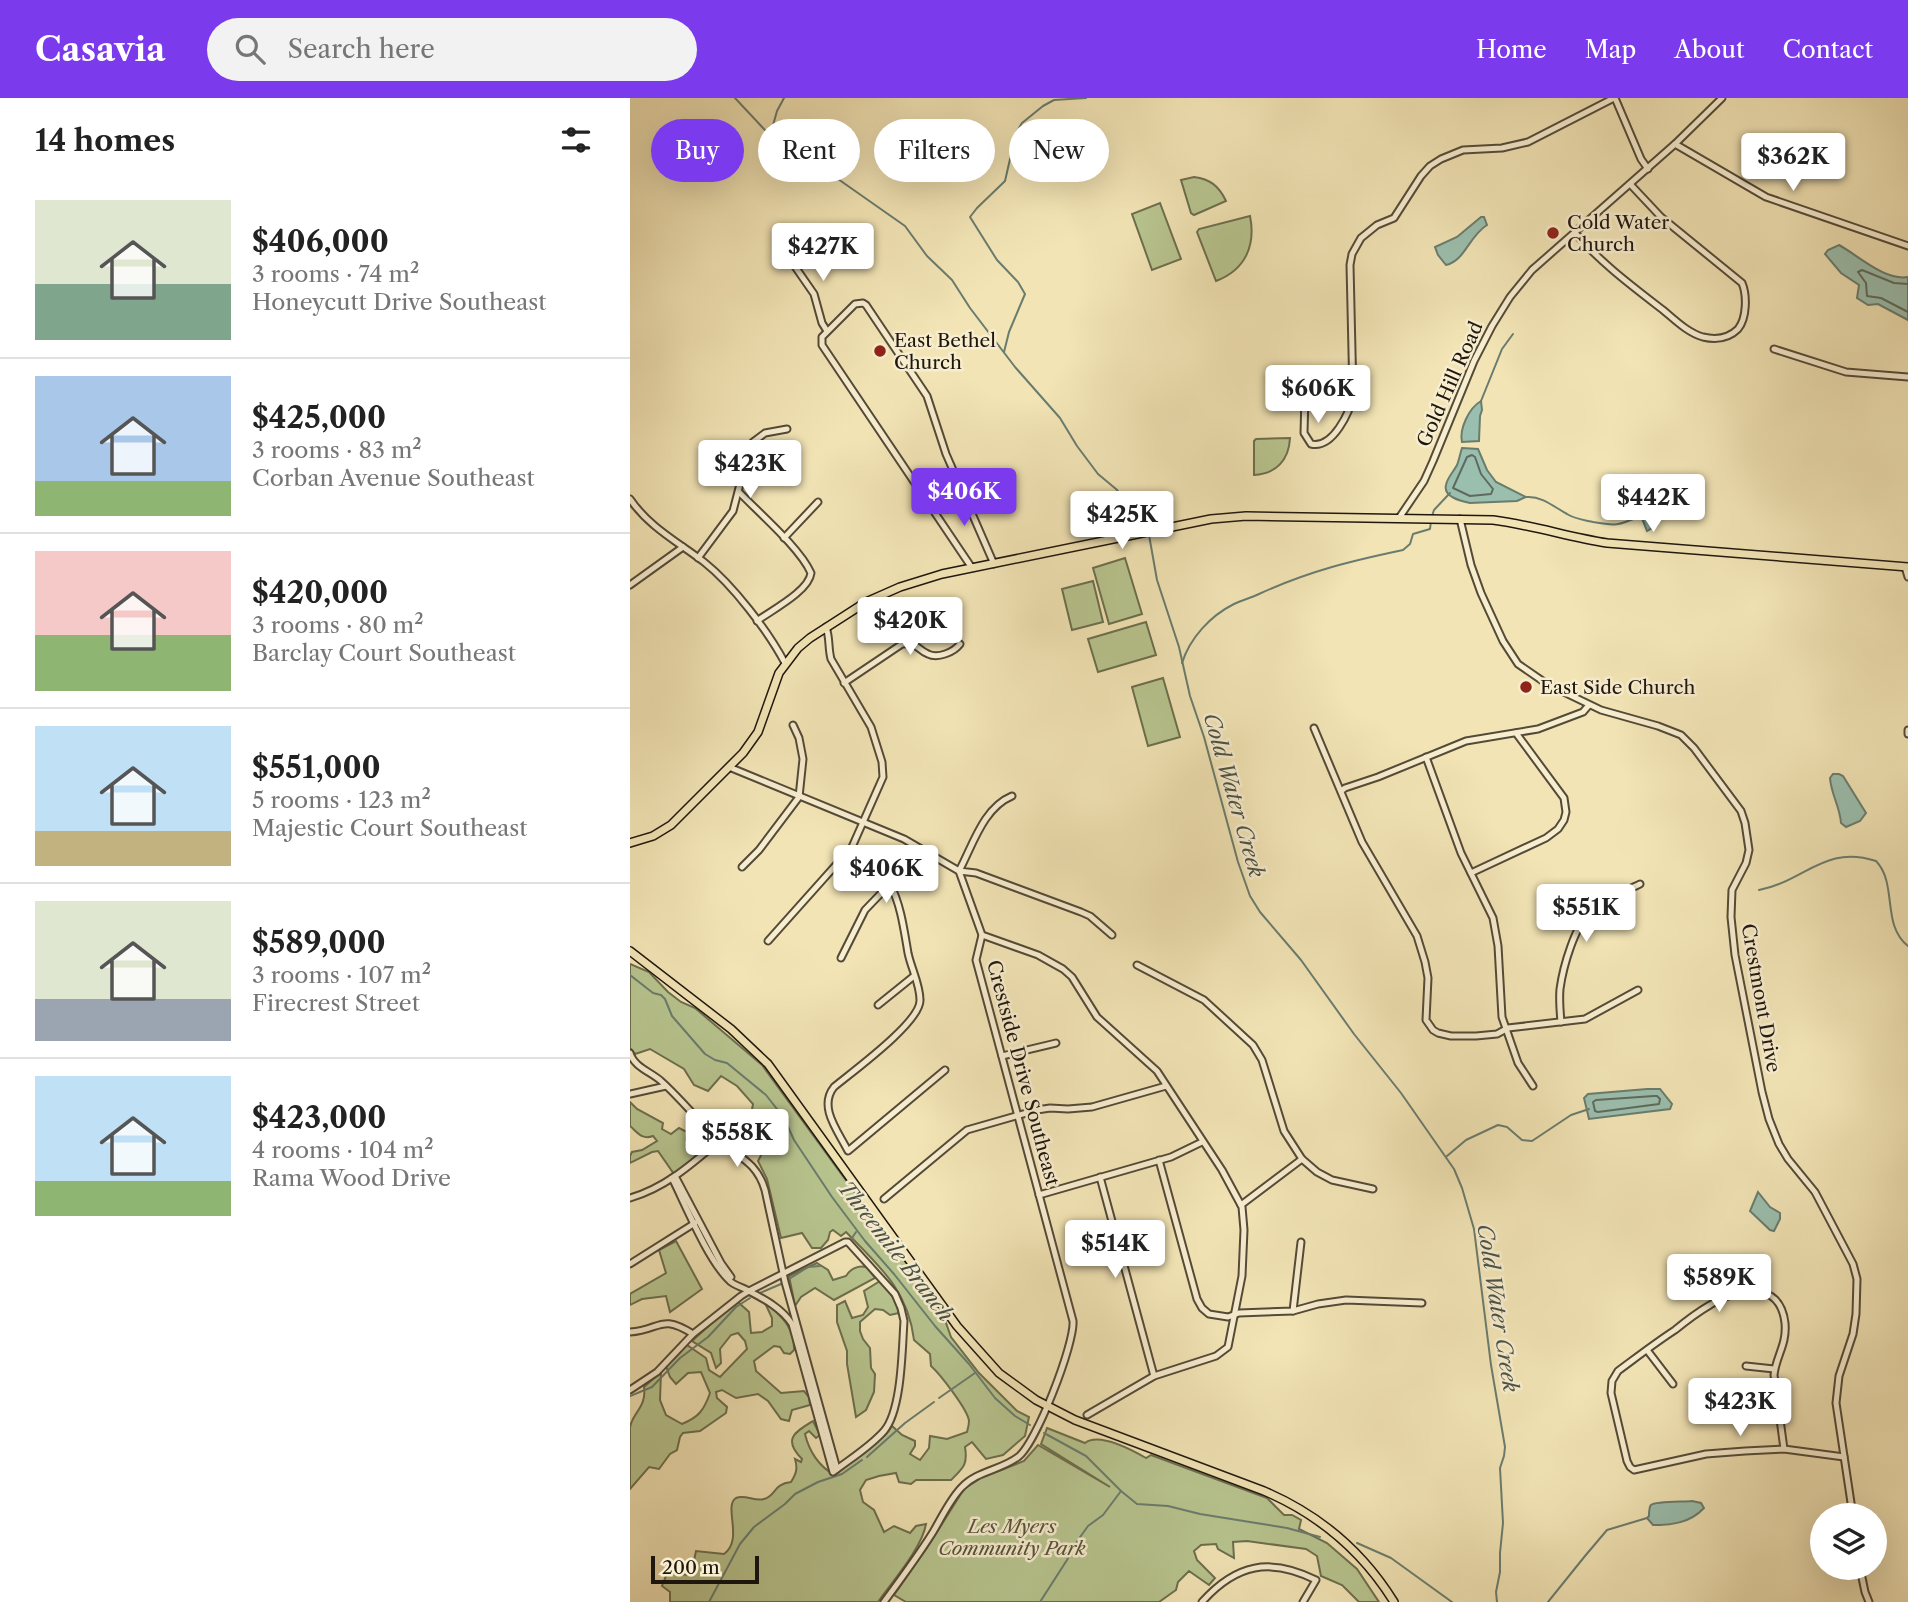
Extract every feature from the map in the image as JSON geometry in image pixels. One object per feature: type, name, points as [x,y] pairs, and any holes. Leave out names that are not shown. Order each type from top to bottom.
[{"type":"main road","points":[[630,843],[653,836],[671,825],[750,744],[758,732],[776,680],[785,663],[798,648],[853,609],[888,592],[935,576],[972,568],[1211,519],[1246,516],[1508,522],[1607,543],[1907,567]]},
{"type":"main road","points":[[630,951],[732,1029],[762,1057],[957,1326],[999,1373],[1046,1406],[1092,1427],[1241,1482],[1292,1504],[1328,1527],[1345,1542],[1375,1575],[1394,1602]]},
{"type":"street","points":[[1353,391],[1309,391],[1305,395],[1304,433],[1311,444],[1323,444],[1346,419],[1351,405],[1353,391],[1350,265],[1352,254],[1361,238],[1377,225],[1394,218],[1421,176],[1441,159],[1464,150],[1502,148],[1528,142],[1614,98],[1648,169]]},
{"type":"street","name":"Gold Hill Road","points":[[1399,518],[1433,461],[1474,361],[1499,313],[1532,270],[1648,169],[1722,98]]},
{"type":"street","points":[[1675,144],[1766,197],[1908,246]]},
{"type":"street","points":[[1574,233],[1601,261],[1688,330],[1706,338],[1727,337],[1732,334],[1744,318],[1742,283],[1661,217],[1630,184]]},
{"type":"street","points":[[787,255],[814,294],[821,323],[827,331]]},
{"type":"street","points":[[972,568],[824,348],[821,340],[827,331],[855,304],[863,303],[870,310],[927,396],[943,445],[994,564]]},
{"type":"street","points":[[1774,349],[1846,372],[1908,377]]},
{"type":"street","points":[[698,558],[730,517],[753,442],[765,433],[787,429]]},
{"type":"street","points":[[739,492],[784,538],[811,573],[811,578],[802,589],[757,621]]},
{"type":"street","points":[[630,499],[645,518],[698,558],[724,582],[773,641],[785,663]]},
{"type":"street","points":[[784,538],[818,502]]},
{"type":"street","name":"Crestmont Drive","points":[[1460,519],[1471,565],[1495,625],[1514,659],[1532,676],[1590,705],[1681,736],[1694,748],[1738,805],[1743,817],[1749,850],[1746,863],[1732,890],[1731,917],[1735,955],[1762,1092],[1779,1144],[1815,1192],[1853,1264],[1857,1279],[1853,1334],[1837,1389],[1837,1416],[1851,1503]]},
{"type":"street","points":[[630,585],[683,547]]},
{"type":"street","points":[[1907,567],[1908,577]]},
{"type":"street","points":[[768,941],[852,847],[880,787],[884,770],[871,727],[831,659],[830,636],[826,627]]},
{"type":"street","points":[[844,683],[902,644],[914,644],[933,656],[954,651],[960,644]]},
{"type":"street","points":[[1341,791],[1466,741],[1538,729],[1583,712],[1590,705]]},
{"type":"street","points":[[742,867],[760,850],[799,797],[803,759],[793,725]]},
{"type":"street","points":[[1314,727],[1362,842],[1412,926],[1421,948],[1427,978],[1426,1015],[1429,1026],[1438,1033],[1460,1037],[1497,1034],[1505,1030],[1585,1019],[1638,990]]},
{"type":"street","points":[[1471,873],[1546,838],[1558,829],[1564,820],[1564,798],[1516,733]]},
{"type":"street","points":[[1426,757],[1450,824],[1497,930],[1501,1009],[1505,1030],[1518,1063],[1533,1086]]},
{"type":"street","points":[[729,767],[914,845],[959,871],[976,873],[1081,912],[1090,916],[1112,936]]},
{"type":"street","points":[[959,871],[979,830],[1005,799],[1012,796]]},
{"type":"street","points":[[841,958],[865,910],[890,884],[914,845]]},
{"type":"street","name":"Crestside Drive Southeast","points":[[884,1602],[959,1490],[972,1479],[1020,1456],[1031,1443],[1074,1327],[976,960],[982,935],[959,871]]},
{"type":"street","points":[[890,884],[906,933],[908,954],[920,1001],[918,1011],[907,1025],[834,1087],[828,1096],[827,1109],[848,1151],[945,1070]]},
{"type":"street","points":[[1560,1022],[1560,988],[1581,922],[1605,900],[1640,884]]},
{"type":"street","points":[[982,935],[1038,955],[1063,969],[1077,984],[1085,1001],[1106,1028],[1152,1066],[1222,1170],[1241,1205],[1244,1261],[1226,1350],[1216,1356],[1154,1376],[1087,1415]]},
{"type":"street","points":[[1137,965],[1205,1000],[1253,1045],[1262,1060],[1284,1131],[1302,1159],[1332,1181],[1373,1189]]},
{"type":"street","points":[[878,1005],[914,976]]},
{"type":"street","points":[[1002,1056],[1056,1043]]},
{"type":"street","points":[[630,1053],[634,1063],[666,1086],[719,1141],[749,1162],[761,1178],[835,1471]]},
{"type":"street","points":[[630,1094],[666,1086]]},
{"type":"street","points":[[884,1199],[962,1132],[1018,1115],[1050,1108],[1092,1107],[1166,1086]]},
{"type":"street","points":[[630,1198],[654,1189],[674,1177],[719,1141]]},
{"type":"street","points":[[1040,1195],[1159,1160],[1202,1142]]},
{"type":"street","points":[[1241,1205],[1302,1159]]},
{"type":"street","points":[[1159,1160],[1198,1303],[1205,1311],[1228,1317],[1293,1311],[1346,1300],[1422,1303]]},
{"type":"street","points":[[674,1177],[696,1222],[721,1263],[741,1287],[781,1310],[792,1324],[835,1471]]},
{"type":"street","points":[[1100,1177],[1154,1376]]},
{"type":"street","points":[[630,1264],[696,1222]]},
{"type":"street","points":[[630,1390],[657,1372],[694,1334],[731,1303],[848,1242],[895,1293],[904,1321],[894,1414],[881,1434],[835,1471]]},
{"type":"street","points":[[1293,1311],[1301,1242]]},
{"type":"street","points":[[1784,1449],[1774,1369],[1784,1345],[1785,1324],[1777,1302],[1761,1291],[1730,1295],[1717,1301],[1618,1371],[1612,1381],[1627,1461],[1634,1470],[1717,1453],[1784,1449],[1844,1457]]},
{"type":"street","points":[[630,1332],[659,1323],[669,1323],[694,1334]]},
{"type":"street","points":[[1647,1350],[1673,1384]]},
{"type":"street","points":[[1746,1366],[1774,1369]]},
{"type":"street","points":[[1202,1602],[1224,1580],[1253,1567],[1287,1569],[1315,1580],[1303,1602]]},
{"type":"street","points":[[1862,1580],[1869,1602]]},
{"type":"green space","points":[[1194,177],[1213,184],[1226,201],[1194,215],[1191,213],[1181,180]]},
{"type":"green space","points":[[1160,203],[1181,259],[1152,270],[1132,214]]},
{"type":"green space","points":[[1250,216],[1250,247],[1246,256],[1234,270],[1216,281],[1197,232],[1199,229]]},
{"type":"green space","points":[[1290,438],[1287,453],[1280,464],[1269,472],[1254,475],[1254,441]]},
{"type":"green space","points":[[1125,558],[1142,614],[1109,624],[1093,568]]},
{"type":"green space","points":[[1093,581],[1103,622],[1072,630],[1062,589]]},
{"type":"green space","points":[[1146,622],[1156,655],[1098,672],[1088,639]]},
{"type":"green space","points":[[1163,678],[1180,737],[1148,746],[1132,687]]},
{"type":"green space","points":[[630,964],[649,972],[668,992],[695,1008],[762,1065],[931,1297],[945,1320],[951,1337],[979,1373],[1017,1411],[1029,1417],[1025,1436],[1003,1455],[986,1459],[972,1442],[965,1447],[964,1466],[951,1480],[916,1480],[911,1484],[899,1482],[896,1473],[866,1480],[860,1490],[863,1502],[874,1510],[884,1532],[894,1526],[910,1533],[916,1526],[926,1524],[913,1554],[878,1602],[670,1602],[670,1592],[662,1586],[670,1566],[679,1574],[691,1575],[696,1551],[724,1554],[730,1548],[733,1532],[731,1508],[736,1498],[764,1499],[781,1485],[791,1482],[796,1471],[795,1459],[801,1462],[802,1459],[793,1446],[793,1437],[813,1421],[820,1435],[816,1438],[809,1431],[805,1434],[809,1446],[820,1463],[835,1475],[886,1434],[892,1426],[915,1441],[910,1454],[920,1460],[929,1448],[930,1436],[947,1439],[967,1432],[969,1421],[959,1401],[931,1366],[930,1354],[914,1340],[911,1322],[899,1293],[846,1232],[841,1236],[833,1230],[821,1248],[812,1248],[802,1233],[781,1238],[767,1179],[758,1161],[767,1144],[753,1127],[744,1132],[738,1130],[738,1124],[751,1115],[753,1104],[737,1086],[721,1076],[708,1091],[694,1085],[684,1069],[650,1049],[635,1054],[630,1048]]},
{"type":"green space","points":[[630,1102],[637,1109],[663,1123],[662,1129],[671,1134],[679,1128],[687,1132],[686,1140],[698,1155],[674,1174],[658,1151],[630,1163],[632,1152],[642,1150],[657,1141],[653,1136],[640,1135],[630,1126]]},
{"type":"green space","points":[[676,1241],[702,1289],[670,1312],[666,1296],[642,1299],[630,1305],[630,1294],[666,1273],[659,1250]]},
{"type":"green space","points":[[817,1263],[828,1270],[833,1280],[846,1276],[852,1269],[861,1266],[867,1267],[875,1278],[834,1300],[815,1288],[801,1297],[795,1306],[789,1276]]},
{"type":"green space","points":[[880,1281],[895,1300],[899,1313],[890,1315],[875,1309],[860,1322],[860,1331],[870,1348],[871,1368],[875,1374],[874,1392],[866,1410],[856,1417],[847,1351],[837,1322],[837,1305],[845,1301],[852,1318],[863,1315],[868,1307],[864,1291]]},
{"type":"green space","points":[[738,1302],[749,1312],[751,1333],[762,1332],[772,1326],[772,1318],[765,1303],[786,1323],[792,1335],[794,1350],[790,1354],[784,1353],[780,1347],[774,1346],[754,1361],[756,1371],[781,1393],[804,1391],[809,1397],[810,1405],[792,1410],[789,1421],[781,1419],[768,1401],[758,1394],[736,1398],[722,1390],[716,1392],[717,1398],[727,1407],[726,1413],[700,1431],[683,1433],[677,1450],[670,1454],[659,1469],[649,1467],[630,1489],[630,1428],[641,1406],[644,1387],[661,1372],[660,1400],[666,1415],[682,1424],[697,1416],[710,1393],[701,1372],[688,1373],[676,1384],[666,1366],[687,1345],[706,1358],[709,1370],[720,1377],[747,1349],[745,1341],[738,1333],[731,1335],[720,1349],[721,1363],[716,1368],[711,1353],[692,1341]]},
{"type":"green space","name":"Les Myers Community Park","points":[[1047,1428],[1085,1443],[1098,1440],[1115,1443],[1146,1458],[1151,1455],[1267,1498],[1284,1515],[1292,1515],[1301,1520],[1299,1529],[1327,1543],[1357,1569],[1379,1602],[1359,1602],[1342,1585],[1321,1576],[1317,1556],[1306,1549],[1247,1541],[1233,1542],[1234,1558],[1218,1549],[1216,1544],[1201,1545],[1194,1551],[1197,1560],[1215,1578],[1209,1585],[1189,1571],[1178,1582],[1176,1590],[1159,1602],[906,1602],[894,1595],[964,1489],[981,1478],[1024,1461],[1038,1445],[1110,1487],[1041,1444]]},
{"type":"water","points":[[1484,217],[1487,225],[1458,259],[1446,265],[1435,247],[1457,237]]},
{"type":"water","points":[[1839,245],[1881,272],[1908,277],[1908,320],[1878,304],[1868,305],[1857,298],[1859,285],[1841,273],[1825,254]]},
{"type":"water","points":[[1481,401],[1479,441],[1462,442],[1466,419]]},
{"type":"water","points":[[1462,448],[1478,449],[1487,470],[1496,482],[1526,497],[1517,501],[1470,503],[1447,493],[1447,482],[1457,465]]},
{"type":"water","points":[[1685,491],[1692,492],[1689,507],[1656,519],[1652,528],[1647,531],[1638,508]]},
{"type":"water","points":[[1833,774],[1843,776],[1866,813],[1860,821],[1846,827],[1841,823],[1832,790],[1830,778]]},
{"type":"water","points":[[1660,1089],[1672,1104],[1670,1109],[1589,1119],[1584,1098],[1588,1094]]},
{"type":"water","points":[[1758,1192],[1770,1207],[1780,1213],[1774,1231],[1750,1211]]},
{"type":"water","points":[[1692,1501],[1701,1503],[1704,1508],[1687,1520],[1653,1525],[1647,1518],[1650,1506],[1654,1504]]},
{"type":"waterway","name":"Cold Water Creek","points":[[735,98],[779,145],[838,179],[905,226],[927,256],[952,280],[1015,367],[1060,418],[1098,474],[1116,489],[1147,529]]},
{"type":"waterway","points":[[775,119],[784,98]]},
{"type":"waterway","points":[[1004,352],[1009,332],[1025,294],[1018,282],[997,260],[970,217],[1005,181],[1016,133],[1022,123],[1054,100],[1086,98]]},
{"type":"waterway","points":[[1481,401],[1502,349],[1513,334]]},
{"type":"waterway","points":[[1432,516],[1434,510],[1450,493]]},
{"type":"waterway","points":[[1527,497],[1543,500],[1573,517],[1601,523],[1622,523],[1640,514]]},
{"type":"waterway","points":[[1182,663],[1196,637],[1209,621],[1225,609],[1313,573],[1403,550],[1410,544],[1413,534],[1430,529],[1431,521]]},
{"type":"waterway","name":"Cold Water Creek","points":[[1149,535],[1157,580],[1179,647],[1190,696],[1250,896],[1401,1093],[1454,1169],[1462,1188],[1474,1229],[1491,1365],[1505,1447],[1500,1468],[1503,1523],[1497,1602]]},
{"type":"waterway","points":[[1759,890],[1790,879],[1829,860],[1858,857],[1876,861],[1883,870],[1895,927],[1908,946]]},
{"type":"waterway","name":"Threemile Branch","points":[[630,975],[665,999],[672,1016],[705,1054],[727,1063],[766,1095],[784,1118],[794,1140],[832,1197],[865,1241],[995,1398],[1030,1425]]},
{"type":"waterway","points":[[1447,1156],[1466,1140],[1498,1125],[1507,1127],[1522,1140],[1532,1141],[1571,1115],[1589,1109]]},
{"type":"waterway","points":[[852,1238],[856,1232]]},
{"type":"waterway","points":[[789,1279],[808,1267],[820,1266]]},
{"type":"waterway","points":[[760,1293],[781,1284]]},
{"type":"waterway","points":[[630,1396],[652,1387],[680,1358],[708,1337],[736,1307],[750,1298]]},
{"type":"waterway","points":[[939,1398],[975,1373]]},
{"type":"waterway","points":[[867,1457],[905,1423],[934,1402]]},
{"type":"waterway","name":"Threemile Branch","points":[[1044,1433],[1086,1456],[1137,1504],[1168,1506],[1287,1528],[1320,1537]]},
{"type":"waterway","points":[[709,1602],[740,1544],[754,1527],[795,1494],[842,1474],[862,1460]]},
{"type":"waterway","points":[[1040,1602],[1088,1526],[1103,1515],[1121,1491]]},
{"type":"waterway","points":[[1548,1602],[1607,1530],[1647,1518]]},
{"type":"waterway","name":"Threemile Branch","points":[[1357,1543],[1391,1558],[1452,1602]]},
{"type":"place","name":"Cold Water Church","points":[[1553,233]]},
{"type":"place","name":"East Bethel Church","points":[[880,351]]},
{"type":"place","name":"East Side Church","points":[[1526,687]]}]
